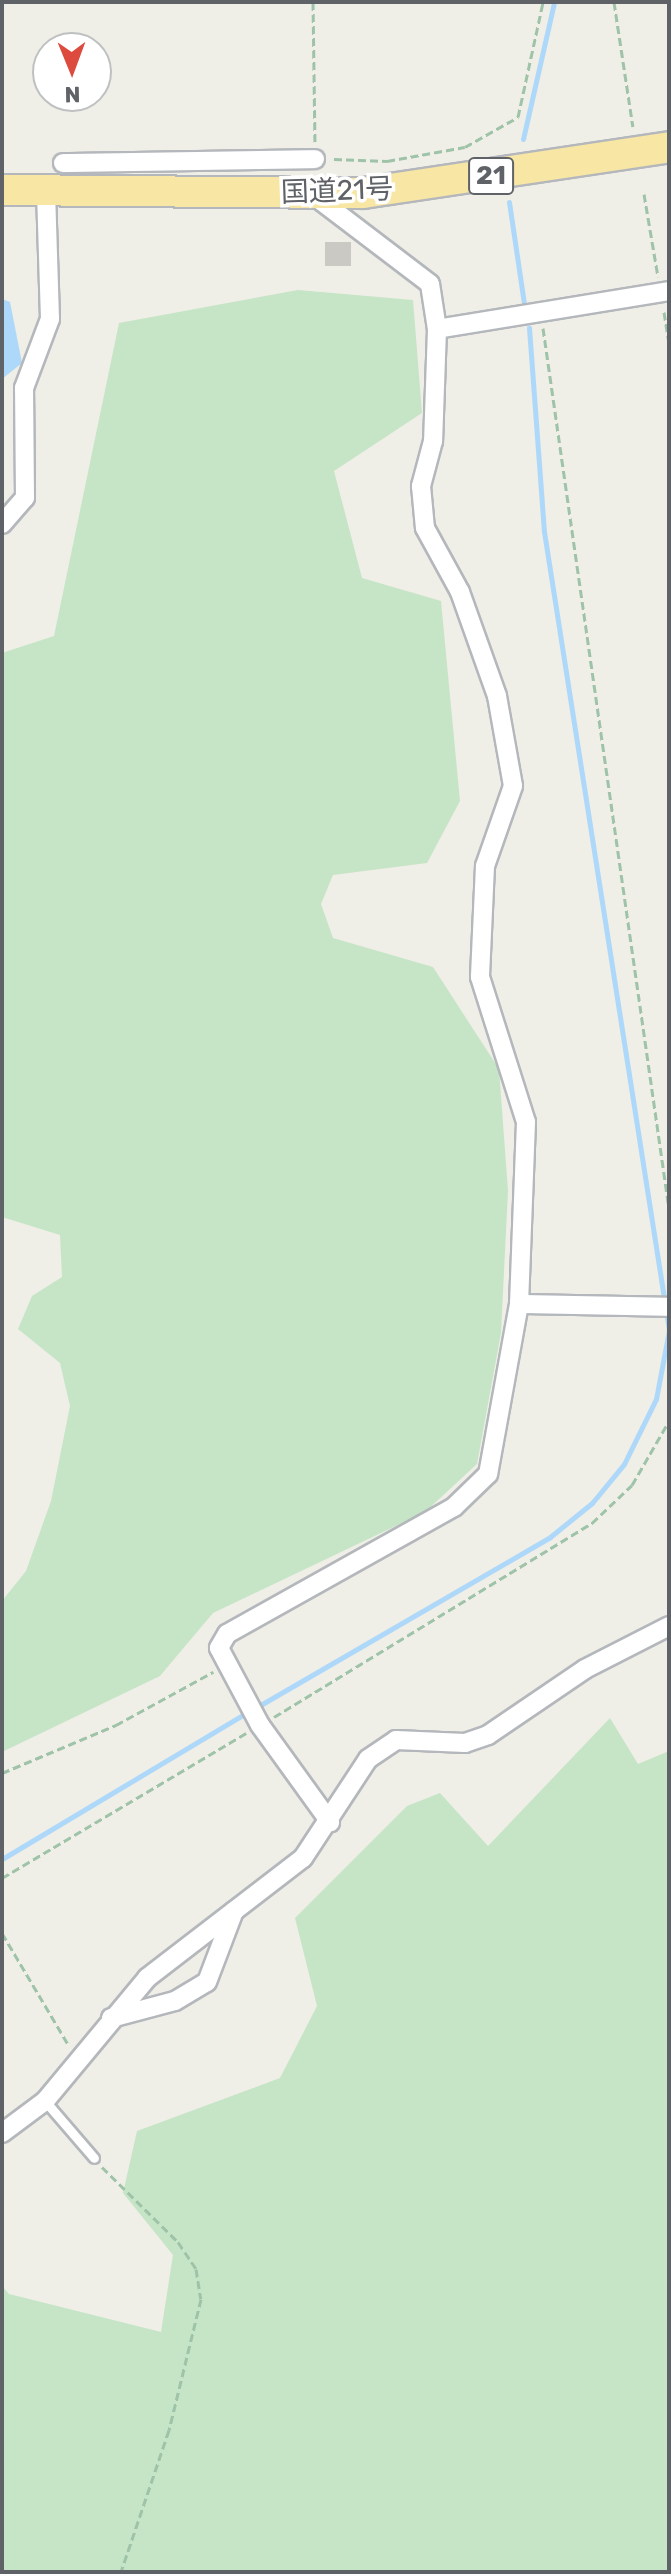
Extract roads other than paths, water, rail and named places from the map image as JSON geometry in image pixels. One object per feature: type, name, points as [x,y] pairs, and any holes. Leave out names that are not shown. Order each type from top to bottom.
[{"type":"highway","name":"国道21号","points":[[2,190],[312,194],[416,188],[669,147]]},
{"type":"street","points":[[63,163],[315,159]]},
{"type":"street","points":[[2,524],[25,498],[24,388],[50,319],[46,190]]},
{"type":"street","points":[[312,194],[430,284],[437,329],[433,441],[421,486],[425,528],[460,592],[497,696],[513,786],[485,866],[480,977],[526,1122],[519,1304],[488,1474],[454,1507],[227,1634],[219,1648],[260,1725],[330,1822]]},
{"type":"street","points":[[437,329],[665,292]]},
{"type":"street","points":[[519,1304],[669,1307]]},
{"type":"street","points":[[2,2133],[45,2101],[147,1978],[303,1858],[330,1822],[368,1759],[396,1740],[465,1743],[488,1735],[585,1669],[669,1626]]},
{"type":"street","points":[[111,2018],[175,2001],[207,1982],[234,1911]]},
{"type":"lane","points":[[45,2101],[94,2158]]},
{"type":"water","points":[[2,299],[10,302],[22,363],[2,379]]},
{"type":"waterway","points":[[523,139],[554,2]]},
{"type":"waterway","points":[[509,202],[524,303]]},
{"type":"waterway","points":[[257,1707],[550,1537],[592,1503],[624,1464],[656,1399],[669,1330],[544,532],[529,328]]},
{"type":"waterway","points":[[2,1859],[248,1712]]}]
